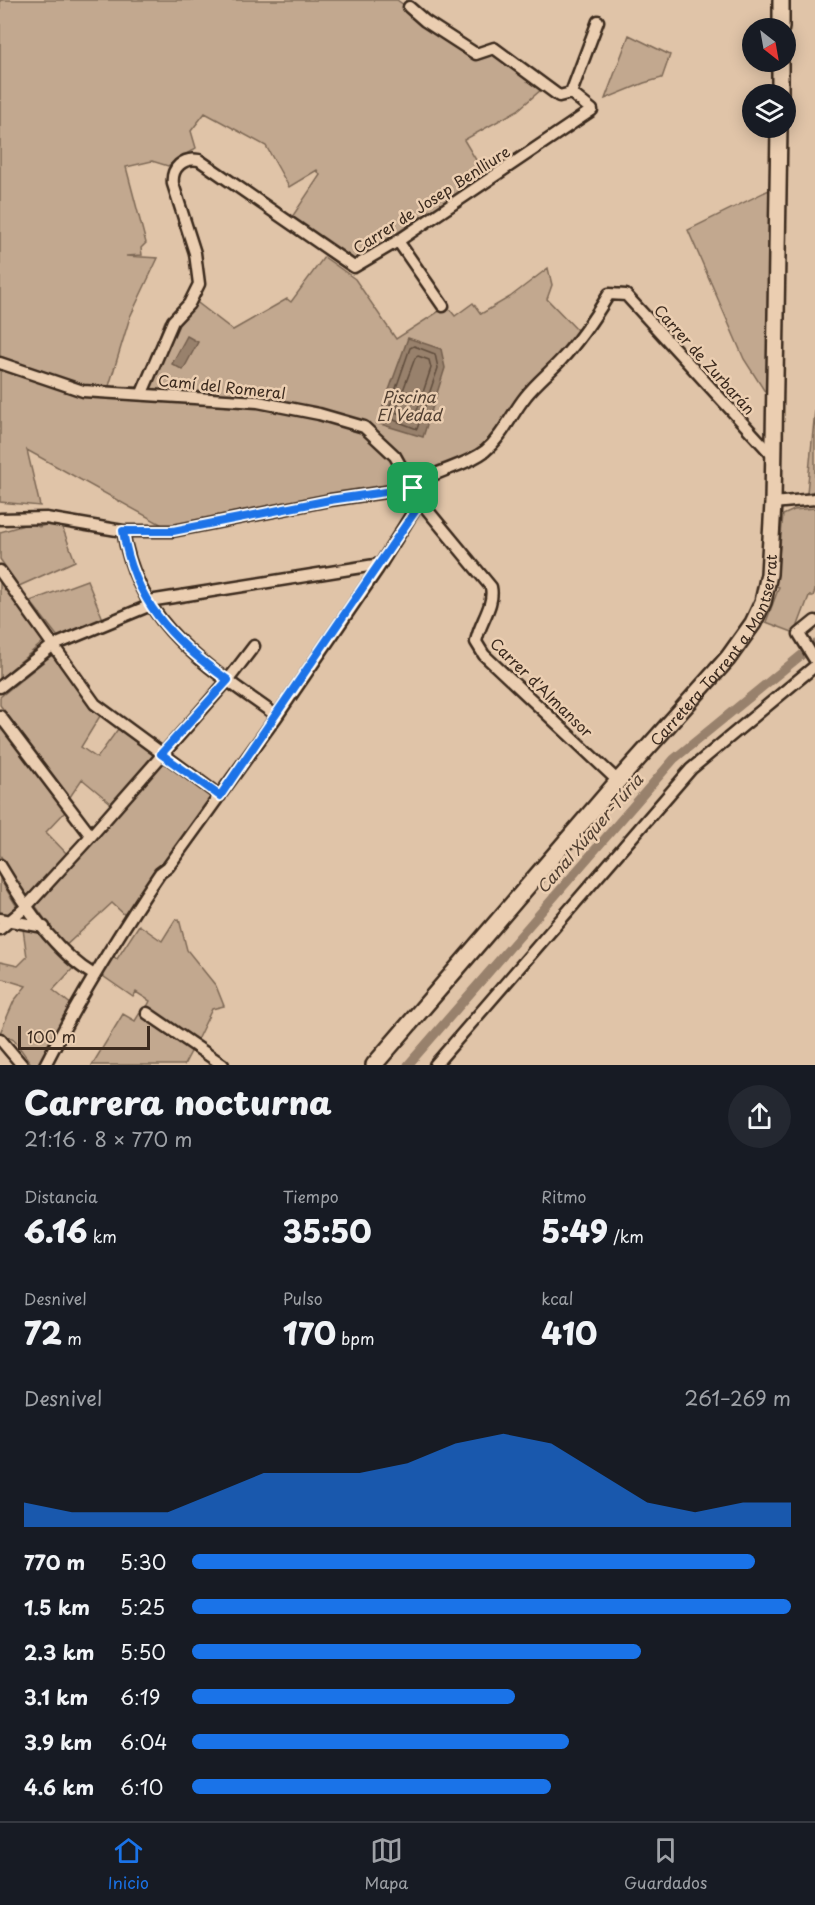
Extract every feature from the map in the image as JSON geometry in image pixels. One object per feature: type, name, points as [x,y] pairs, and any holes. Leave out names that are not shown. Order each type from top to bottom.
[{"type":"main road","points":[[781,0],[781,18]]},
{"type":"main road","name":"Carretera Torrent a Montserrat","points":[[374,1065],[618,781],[728,658],[753,623],[763,602],[769,574],[773,503],[779,138]]},
{"type":"street","points":[[409,7],[424,21],[476,54],[494,48],[559,96],[571,93],[598,21]]},
{"type":"street","name":"Carrer de Josep Benlliure","points":[[142,393],[173,321],[189,304],[199,284],[195,253],[172,176],[178,165],[185,161],[199,160],[354,267],[398,241],[592,110],[571,93]]},
{"type":"street","points":[[398,241],[443,306]]},
{"type":"street","name":"Carrer de Zurbarán","points":[[413,488],[423,478],[462,465],[486,450],[511,420],[525,396],[562,360],[588,329],[609,294],[626,295],[773,456]]},
{"type":"street","name":"Camí del Romeral","points":[[0,363],[83,391],[258,402],[350,422],[364,427],[395,456],[413,488]]},
{"type":"street","points":[[0,519],[46,518],[123,531],[173,531],[330,500],[413,488]]},
{"type":"street","name":"Carrer d'Almansor","points":[[413,488],[420,501],[491,587],[492,602],[479,627],[476,642],[484,655],[618,781]]},
{"type":"street","points":[[773,503],[815,499]]},
{"type":"street","points":[[45,1065],[94,975],[160,873],[168,867],[277,716],[381,564],[420,501]]},
{"type":"street","points":[[123,531],[128,561],[150,603],[176,640],[277,716]]},
{"type":"street","points":[[0,687],[52,646],[150,603],[381,564]]},
{"type":"street","points":[[0,571],[95,704],[220,796]]},
{"type":"street","points":[[815,621],[799,634],[815,660]]},
{"type":"street","points":[[0,929],[5,919],[26,908],[91,836],[228,680],[254,646]]},
{"type":"street","points":[[435,1065],[691,769],[815,666]]},
{"type":"street","points":[[0,716],[91,836]]},
{"type":"street","points":[[0,866],[26,908],[80,967],[94,975]]},
{"type":"street","points":[[5,919],[45,927]]},
{"type":"street","points":[[147,1012],[223,1065]]},
{"type":"street","points":[[0,1039],[22,1065]]},
{"type":"shaded area","points":[[0,0],[397,0],[474,56],[493,53],[543,88],[518,110],[464,140],[485,175],[356,260],[352,260],[292,217],[320,175],[317,170],[289,187],[266,146],[205,113],[191,131],[196,148],[168,166],[152,161],[126,167],[146,243],[141,248],[142,255],[126,256],[158,258],[130,317],[109,386],[140,387],[165,321],[190,297],[233,330],[287,299],[291,302],[324,257],[355,279],[396,339],[447,306],[455,316],[473,303],[481,314],[510,297],[548,268],[552,285],[547,299],[581,334],[486,450],[413,488],[173,531],[27,450],[40,506],[0,502]]},
{"type":"shaded area","points":[[629,35],[670,55],[662,78],[605,99]]},
{"type":"shaded area","points":[[771,189],[769,398],[744,359],[688,230]]},
{"type":"shaded area","points":[[815,410],[815,491],[807,493]]},
{"type":"shaded area","points":[[815,508],[815,591],[813,596],[809,596],[795,633],[766,622],[779,587],[776,586],[783,515],[794,510]]},
{"type":"shaded area","points":[[60,521],[75,561],[19,586],[0,559],[0,532],[31,523],[39,527]]},
{"type":"shaded area","points":[[87,580],[103,619],[58,637],[30,601]]},
{"type":"shaded area","points":[[0,581],[43,642],[0,679]]},
{"type":"shaded area","points":[[52,655],[100,716],[81,747],[97,758],[118,729],[154,755],[112,804],[82,779],[70,797],[0,705],[0,697]]},
{"type":"shaded area","points":[[0,726],[65,812],[46,832],[68,855],[30,898],[26,897],[0,855]]},
{"type":"shaded area","points":[[163,761],[215,797],[128,918],[112,903],[64,947],[35,905]]},
{"type":"shaded area","points":[[0,879],[19,910],[12,916],[0,913]]},
{"type":"shaded area","points":[[179,919],[187,950],[216,986],[224,1006],[212,1009],[196,1042],[146,1009],[150,1001],[136,992],[133,997],[100,974],[112,956],[117,959],[139,925],[162,941],[175,920]]},
{"type":"shaded area","points":[[23,929],[44,933],[76,965],[53,990],[73,1006],[43,1065],[32,1065],[14,1040],[0,1033],[14,1001],[26,986],[0,978],[0,962],[18,966],[27,957]]},
{"type":"shaded area","points":[[141,1011],[194,1046],[184,1065],[92,1065],[123,1014],[135,1021]]},
{"type":"water","points":[[187,336],[198,342],[183,370],[172,364]]},
{"type":"water","name":"Piscina El Vedad","points":[[408,338],[441,349],[445,368],[423,437],[377,423]]},
{"type":"waterway","name":"Canal Xúquer-Túria","points":[[408,1065],[674,759],[815,644]]},
{"type":"route","points":[[413,488],[420,501],[418,507],[277,716],[220,796],[161,754],[228,680],[187,650],[164,625],[128,561],[123,531],[173,531],[330,500],[413,488]]}]
